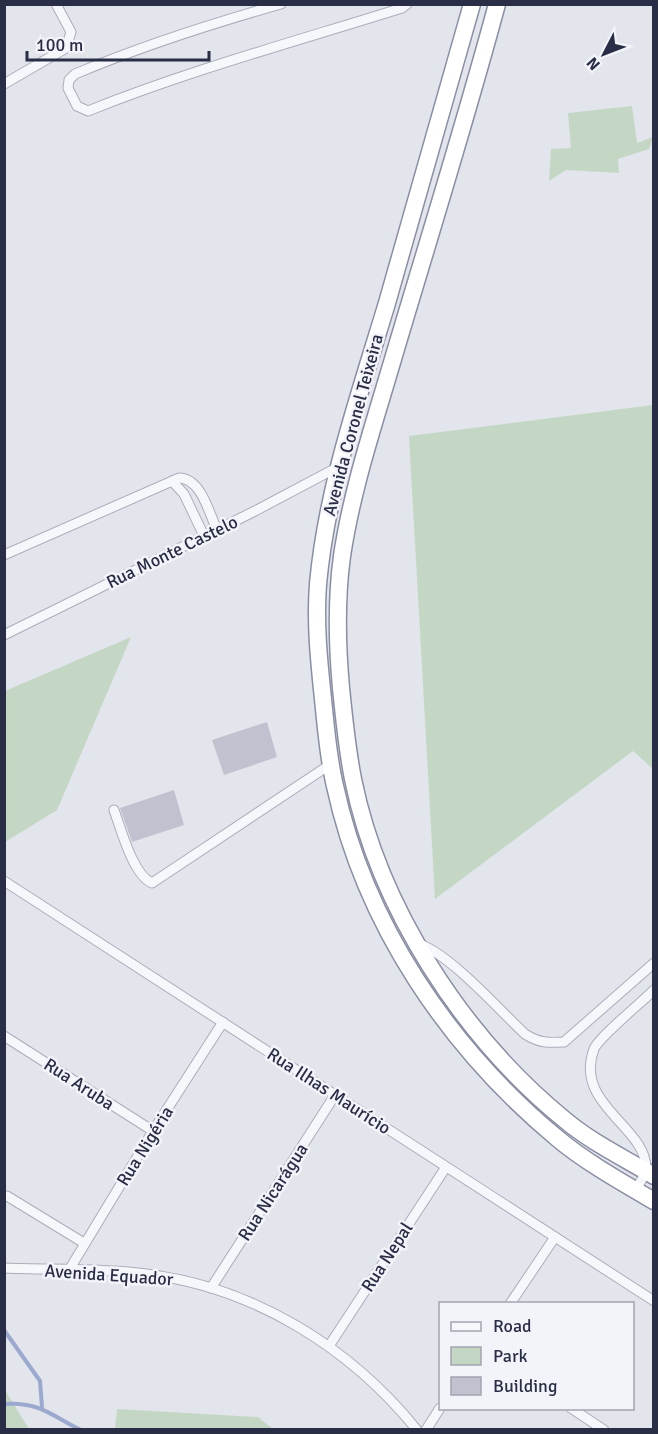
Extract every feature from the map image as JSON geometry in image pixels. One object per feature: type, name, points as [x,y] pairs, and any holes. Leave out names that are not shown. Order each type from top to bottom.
[{"type":"highway","name":"Avenida Coronel Teixeira","points":[[472,4],[332,492],[318,587],[317,633],[331,764],[349,838],[363,879],[386,927],[420,987],[494,1082],[560,1141],[654,1201]]},
{"type":"highway","name":"Avenida Coronel Teixeira","points":[[497,4],[429,243],[358,477],[342,557],[339,591],[338,651],[346,736],[353,781],[377,861],[394,902],[415,942],[444,987],[472,1024],[524,1083],[568,1123],[650,1174]]},
{"type":"street","points":[[4,84],[66,48],[71,32],[56,4]]},
{"type":"street","points":[[280,4],[207,24],[130,51],[75,74],[69,80],[68,88],[77,106],[88,111],[134,92],[407,4]]},
{"type":"street","name":"Rua Monte Castelo","points":[[4,635],[217,530],[338,467]]},
{"type":"street","points":[[4,555],[172,481],[185,478],[197,487],[217,530]]},
{"type":"street","points":[[172,481],[184,494],[204,536]]},
{"type":"street","points":[[114,810],[133,861],[146,880],[152,883],[331,764]]},
{"type":"street","name":"Rua Ilhas Maurício","points":[[4,881],[654,1301]]},
{"type":"street","points":[[415,942],[433,950],[450,963],[525,1035],[546,1043],[564,1042],[654,963]]},
{"type":"street","points":[[635,1190],[650,1174],[643,1154],[622,1125],[610,1113],[593,1084],[591,1066],[595,1047],[654,990]]},
{"type":"street","points":[[604,1008],[619,1023]]},
{"type":"street","name":"Rua Nigéria","points":[[69,1270],[153,1131],[223,1022]]},
{"type":"street","name":"Rua Aruba","points":[[4,1036],[153,1131]]},
{"type":"street","name":"Rua Nicarágua","points":[[211,1288],[335,1095]]},
{"type":"street","name":"Rua Nepal","points":[[329,1346],[446,1167]]},
{"type":"street","points":[[7,1196],[84,1243]]},
{"type":"street","points":[[511,1302],[555,1237]]},
{"type":"street","name":"Avenida Equador","points":[[4,1268],[146,1274],[178,1279],[211,1288],[278,1315],[329,1346],[373,1382],[403,1412],[417,1430]]},
{"type":"street","points":[[426,1430],[440,1410]]},
{"type":"street","points":[[574,1410],[604,1430]]},
{"type":"green space","points":[[632,106],[637,143],[653,137],[649,149],[618,159],[619,173],[566,170],[549,181],[551,149],[571,148],[568,113]]},
{"type":"green space","points":[[653,405],[653,769],[633,751],[435,899],[409,436]]},
{"type":"green space","points":[[131,637],[57,810],[5,842],[5,691]]},
{"type":"green space","points":[[5,1390],[29,1429],[5,1429]]},
{"type":"green space","points":[[117,1409],[258,1417],[273,1429],[115,1429]]},
{"type":"building","points":[[267,722],[277,757],[224,775],[212,740]]},
{"type":"building","points":[[174,790],[184,825],[132,842],[120,808]]},
{"type":"waterway","points":[[4,1330],[40,1381],[42,1407]]},
{"type":"waterway","points":[[4,1404],[36,1407],[81,1430]]}]
